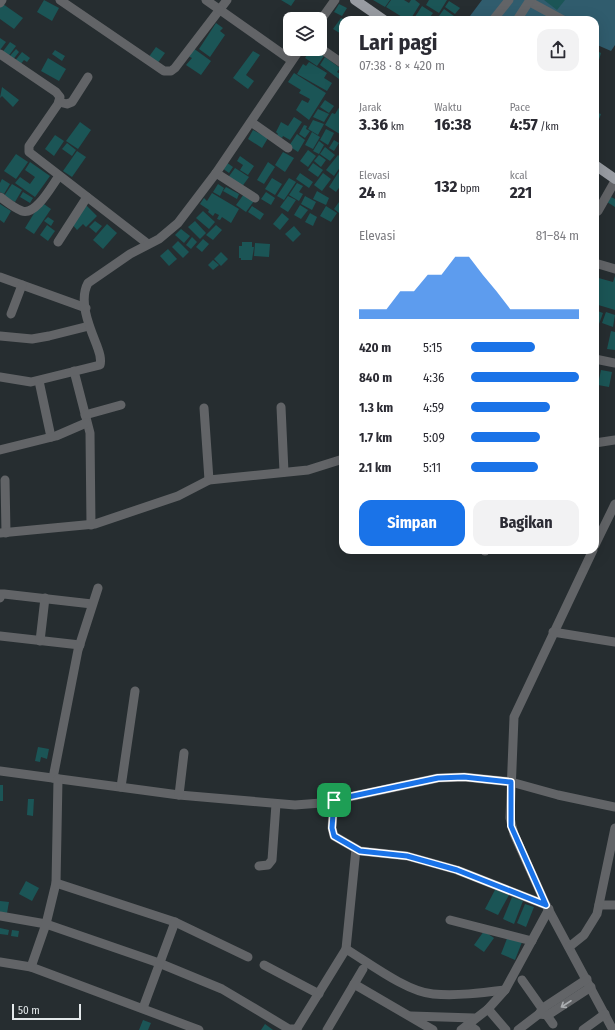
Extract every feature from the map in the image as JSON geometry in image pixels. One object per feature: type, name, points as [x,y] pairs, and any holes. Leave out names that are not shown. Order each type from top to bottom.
[{"type":"main road","points":[[355,0],[378,16]]},
{"type":"main road","points":[[599,168],[615,180]]},
{"type":"street","points":[[60,0],[164,71],[171,71],[175,68],[227,0]]},
{"type":"street","points":[[206,0],[291,60]]},
{"type":"street","points":[[327,12],[335,0]]},
{"type":"street","points":[[496,16],[509,0]]},
{"type":"street","points":[[520,16],[530,1],[556,16]]},
{"type":"street","points":[[327,53],[339,61]]},
{"type":"street","points":[[0,54],[56,92],[60,97],[59,102],[28,150],[29,152],[148,244]]},
{"type":"street","points":[[0,377],[31,382],[100,364],[101,358],[89,326],[86,308],[84,294],[88,283],[130,254],[159,239],[178,223],[216,173],[294,56]]},
{"type":"street","points":[[59,102],[67,104],[72,102],[88,77]]},
{"type":"street","points":[[251,122],[288,148]]},
{"type":"street","points":[[216,173],[255,198]]},
{"type":"street","points":[[0,197],[22,211],[30,210],[38,206],[59,176]]},
{"type":"street","points":[[599,209],[615,180]]},
{"type":"street","points":[[58,242],[87,197]]},
{"type":"street","points":[[599,264],[615,269]]},
{"type":"street","points":[[0,277],[86,308]]},
{"type":"street","points":[[11,314],[22,285]]},
{"type":"street","points":[[0,336],[32,339],[89,326]]},
{"type":"street","points":[[599,360],[615,364]]},
{"type":"street","points":[[74,371],[85,419],[90,433],[92,524]]},
{"type":"street","points":[[38,381],[51,437]]},
{"type":"street","points":[[0,450],[51,437],[85,419],[121,405]]},
{"type":"street","points":[[281,407],[284,472]]},
{"type":"street","points":[[204,408],[209,480]]},
{"type":"street","points":[[599,442],[615,440]]},
{"type":"street","points":[[5,480],[3,533],[92,524],[178,496],[209,480],[308,470],[339,460]]},
{"type":"street","points":[[599,537],[615,504]]},
{"type":"street","points":[[591,554],[553,632],[514,718],[511,782],[511,826],[547,907],[589,983],[612,1030]]},
{"type":"street","points":[[31,967],[46,924],[56,883],[56,779],[80,645],[98,588]]},
{"type":"street","points":[[0,598],[4,594],[92,604]]},
{"type":"street","points":[[40,640],[45,598]]},
{"type":"street","points":[[553,632],[615,642]]},
{"type":"street","points":[[0,636],[80,645]]},
{"type":"street","points":[[121,787],[135,691]]},
{"type":"street","points":[[179,795],[184,753]]},
{"type":"street","points":[[0,772],[179,795],[276,804],[321,804],[438,778],[464,777],[511,782],[558,795],[615,807]]},
{"type":"street","points":[[334,800],[332,828],[334,836],[356,849],[360,851],[407,856],[457,870],[547,907]]},
{"type":"street","points":[[259,866],[268,864],[272,860],[276,804]]},
{"type":"street","points":[[569,947],[584,935],[591,926],[599,905],[615,828]]},
{"type":"street","points":[[0,916],[46,924],[159,963],[222,989],[289,1029],[296,1029],[346,949],[356,849]]},
{"type":"street","points":[[56,883],[175,922],[248,957]]},
{"type":"street","points":[[599,905],[615,905]]},
{"type":"street","points":[[468,1024],[488,1009],[504,990],[532,941],[547,907]]},
{"type":"street","points":[[450,920],[532,941]]},
{"type":"street","points":[[143,1008],[175,922]]},
{"type":"street","points":[[346,949],[412,989],[432,994],[452,995],[504,990]]},
{"type":"street","points":[[0,962],[31,967],[198,1030]]},
{"type":"street","points":[[264,965],[318,994]]},
{"type":"street","points":[[330,1029],[363,969]]},
{"type":"street","points":[[522,980],[543,1012],[553,1024]]},
{"type":"street","points":[[518,1030],[543,1012],[589,983]]},
{"type":"street","points":[[354,984],[433,1030]]},
{"type":"street","points":[[488,1009],[506,1030]]},
{"type":"street","points":[[583,1030],[605,1014]]},
{"type":"street","points":[[410,1016],[468,1024],[476,1030]]},
{"type":"shaded area","points":[[482,0],[615,0],[615,45],[611,51],[599,46],[599,16],[470,16]]},
{"type":"building","points":[[44,0],[59,8],[52,21],[37,12]]},
{"type":"building","points":[[281,0],[295,0],[291,6]]},
{"type":"building","points":[[373,0],[390,0],[385,7]]},
{"type":"building","points":[[391,0],[404,0],[409,3],[411,0],[415,0],[420,4],[412,16],[401,16],[386,7]]},
{"type":"building","points":[[429,0],[447,0],[439,13],[426,5]]},
{"type":"building","points":[[544,0],[565,0],[557,10]]},
{"type":"building","points":[[449,1],[460,8],[455,14],[445,7]]},
{"type":"building","points":[[3,4],[23,18],[14,29],[0,19],[0,7]]},
{"type":"building","points":[[339,4],[347,8],[342,16],[334,12]]},
{"type":"building","points":[[422,6],[433,13],[431,16],[416,16]]},
{"type":"building","points":[[444,9],[454,16],[439,16]]},
{"type":"building","points":[[339,21],[339,33],[333,29]]},
{"type":"building","points":[[216,23],[223,28],[220,31],[225,35],[210,57],[199,49]]},
{"type":"building","points":[[0,38],[6,42],[0,50]]},
{"type":"building","points":[[10,42],[16,46],[7,58],[1,54]]},
{"type":"building","points":[[156,47],[165,53],[157,64],[148,58]]},
{"type":"building","points":[[193,48],[211,61],[201,75],[186,65],[192,58],[188,56]]},
{"type":"building","points":[[16,49],[19,52],[12,61],[8,58]]},
{"type":"building","points":[[55,50],[65,56],[62,61],[52,54]]},
{"type":"building","points":[[253,51],[260,55],[246,75],[254,81],[248,89],[233,78]]},
{"type":"building","points":[[22,52],[30,58],[27,62],[24,60],[19,66],[14,62]]},
{"type":"building","points":[[306,56],[324,56],[317,66],[305,58]]},
{"type":"building","points":[[325,57],[339,67],[337,72],[339,73],[339,79],[320,65]]},
{"type":"building","points":[[48,58],[66,69],[59,81],[41,71]]},
{"type":"building","points":[[309,62],[327,73],[324,78],[332,83],[327,91],[297,74],[303,64],[306,66]]},
{"type":"building","points":[[294,73],[326,93],[309,120],[296,110],[302,100],[308,103],[310,99],[299,93],[301,90],[288,82]]},
{"type":"building","points":[[2,87],[19,100],[13,107],[2,96],[0,98]]},
{"type":"building","points":[[325,100],[334,106],[329,113],[320,107]]},
{"type":"building","points":[[339,108],[339,134],[325,125],[332,113],[335,114]]},
{"type":"building","points":[[318,109],[329,114],[324,122],[313,117]]},
{"type":"building","points":[[294,117],[302,122],[290,140],[283,136],[282,138],[277,135],[278,134],[276,132],[281,122],[288,126]]},
{"type":"building","points":[[313,120],[324,124],[318,135],[308,129]]},
{"type":"building","points":[[80,122],[91,130],[78,149],[66,141]]},
{"type":"building","points":[[304,125],[307,126],[306,129],[310,131],[305,138],[299,134]]},
{"type":"building","points":[[326,129],[334,133],[328,145],[320,140]]},
{"type":"building","points":[[253,130],[268,138],[262,148],[248,139]]},
{"type":"building","points":[[312,132],[320,137],[313,149],[305,145]]},
{"type":"building","points":[[297,134],[305,140],[298,152],[289,146]]},
{"type":"building","points":[[55,135],[64,141],[54,156],[45,149]]},
{"type":"building","points":[[334,140],[339,143],[334,151],[329,148]]},
{"type":"building","points":[[319,141],[324,145],[319,154],[313,151]]},
{"type":"building","points":[[67,143],[76,150],[72,156],[62,149]]},
{"type":"building","points":[[325,147],[335,155],[330,161],[320,154]]},
{"type":"building","points":[[308,150],[316,156],[308,167],[300,161]]},
{"type":"building","points":[[77,151],[86,157],[72,177],[63,171]]},
{"type":"building","points":[[283,152],[294,158],[285,172],[275,165]]},
{"type":"building","points":[[16,154],[28,162],[16,179],[4,171]]},
{"type":"building","points":[[319,155],[326,160],[321,167],[314,161]]},
{"type":"building","points":[[338,155],[339,156],[339,169],[334,176],[326,170]]},
{"type":"building","points":[[240,156],[254,166],[248,175],[240,170],[243,165],[237,161]]},
{"type":"building","points":[[30,162],[50,176],[35,197],[15,183],[20,177],[30,184],[35,177],[25,170]]},
{"type":"building","points":[[226,162],[233,167],[229,173],[222,168]]},
{"type":"building","points":[[268,162],[275,167],[264,184],[257,180]]},
{"type":"building","points":[[313,163],[323,170],[318,177],[308,170]]},
{"type":"building","points":[[235,168],[249,177],[241,188],[227,179]]},
{"type":"building","points":[[339,171],[339,188],[336,192],[329,187]]},
{"type":"building","points":[[300,173],[313,182],[309,188],[296,179]]},
{"type":"building","points":[[323,173],[331,179],[322,191],[314,185]]},
{"type":"building","points":[[272,178],[282,184],[275,195],[265,189]]},
{"type":"building","points":[[289,178],[296,182],[284,200],[277,196]]},
{"type":"building","points":[[2,179],[10,184],[4,194],[0,192],[0,183]]},
{"type":"building","points":[[297,183],[303,186],[299,192],[303,194],[299,201],[289,195]]},
{"type":"building","points":[[12,184],[22,190],[15,202],[4,196]]},
{"type":"building","points":[[218,184],[224,188],[220,196],[213,192]]},
{"type":"building","points":[[226,187],[239,194],[237,199],[223,191]]},
{"type":"building","points":[[317,191],[329,198],[326,205],[313,199]]},
{"type":"building","points":[[23,192],[33,198],[30,203],[20,197]]},
{"type":"building","points":[[266,192],[275,198],[271,205],[261,199]]},
{"type":"building","points":[[212,193],[239,209],[231,223],[222,217],[220,220],[217,219],[219,215],[215,213],[213,216],[208,212],[209,210],[200,204],[204,198],[207,201]]},
{"type":"building","points":[[244,194],[254,201],[246,212],[236,205]]},
{"type":"building","points":[[288,196],[296,200],[288,212],[280,207]]},
{"type":"building","points":[[305,196],[316,202],[312,210],[301,204]]},
{"type":"building","points":[[611,197],[615,199],[615,207],[607,202]]},
{"type":"building","points":[[41,202],[51,209],[34,234],[25,228]]},
{"type":"building","points":[[339,202],[339,213],[334,209]]},
{"type":"building","points":[[0,204],[11,211],[4,223],[0,220]]},
{"type":"building","points":[[86,205],[97,216],[86,227],[83,224],[77,230],[72,224]]},
{"type":"building","points":[[300,205],[308,210],[301,219],[294,215]]},
{"type":"building","points":[[252,206],[264,214],[260,220],[248,212]]},
{"type":"building","points":[[326,206],[337,213],[331,222],[320,216]]},
{"type":"building","points":[[203,211],[215,222],[209,229],[196,218]]},
{"type":"building","points":[[282,213],[289,219],[280,230],[273,224]]},
{"type":"building","points":[[310,213],[317,217],[313,226],[305,222]]},
{"type":"building","points":[[48,217],[54,221],[51,226],[44,221]]},
{"type":"building","points":[[95,221],[102,226],[96,233],[89,227]]},
{"type":"building","points":[[195,221],[206,233],[200,239],[188,227]]},
{"type":"building","points":[[107,224],[117,233],[103,249],[93,240]]},
{"type":"building","points":[[47,225],[55,231],[48,241],[40,235]]},
{"type":"building","points":[[216,225],[222,230],[213,240],[206,235]]},
{"type":"building","points":[[294,226],[301,234],[293,242],[285,234]]},
{"type":"building","points":[[181,229],[190,236],[184,243],[175,235]]},
{"type":"building","points":[[192,237],[197,242],[191,249],[186,245]]},
{"type":"building","points":[[203,239],[209,244],[202,252],[196,247]]},
{"type":"building","points":[[178,241],[189,252],[183,258],[172,247]]},
{"type":"building","points":[[242,242],[252,242],[252,247],[254,247],[252,260],[241,260],[241,258],[239,258],[239,246],[242,246]]},
{"type":"building","points":[[255,243],[270,244],[269,257],[254,256]]},
{"type":"building","points":[[168,249],[177,259],[169,266],[160,256]]},
{"type":"building","points":[[221,252],[228,259],[221,266],[214,259]]},
{"type":"building","points":[[213,260],[219,265],[213,270],[208,265]]},
{"type":"building","points":[[615,276],[615,310],[599,305],[599,278],[613,282]]},
{"type":"building","points":[[599,312],[603,313],[599,324]]},
{"type":"building","points":[[606,312],[615,315],[613,327],[602,323]]},
{"type":"building","points":[[611,331],[615,332],[615,350],[607,349]]},
{"type":"building","points":[[601,370],[612,372],[609,387],[599,385]]},
{"type":"building","points":[[38,747],[49,749],[47,759],[41,757],[40,762],[35,761]]},
{"type":"building","points":[[0,785],[3,785],[3,801],[0,801]]},
{"type":"building","points":[[28,799],[34,799],[33,816],[27,815]]},
{"type":"building","points":[[26,881],[39,888],[32,901],[19,894]]},
{"type":"building","points":[[496,888],[509,895],[498,915],[485,909]]},
{"type":"building","points":[[512,897],[523,901],[514,924],[503,919]]},
{"type":"building","points":[[0,901],[9,902],[7,913],[0,912]]},
{"type":"building","points":[[525,904],[534,907],[526,927],[517,923]]},
{"type":"building","points":[[0,928],[9,930],[8,935],[0,934]]},
{"type":"building","points":[[12,930],[19,931],[18,937],[11,936]]},
{"type":"building","points":[[484,931],[494,938],[484,952],[474,945]]},
{"type":"building","points":[[508,936],[522,942],[515,960],[501,954]]},
{"type":"building","points":[[143,1020],[151,1023],[148,1030],[139,1030]]},
{"type":"building","points":[[265,1024],[273,1030],[261,1030]]},
{"type":"route","points":[[464,777],[511,782],[511,826],[546,905],[457,870],[407,856],[360,851],[334,836],[332,828],[334,800],[438,778],[464,777]]}]
